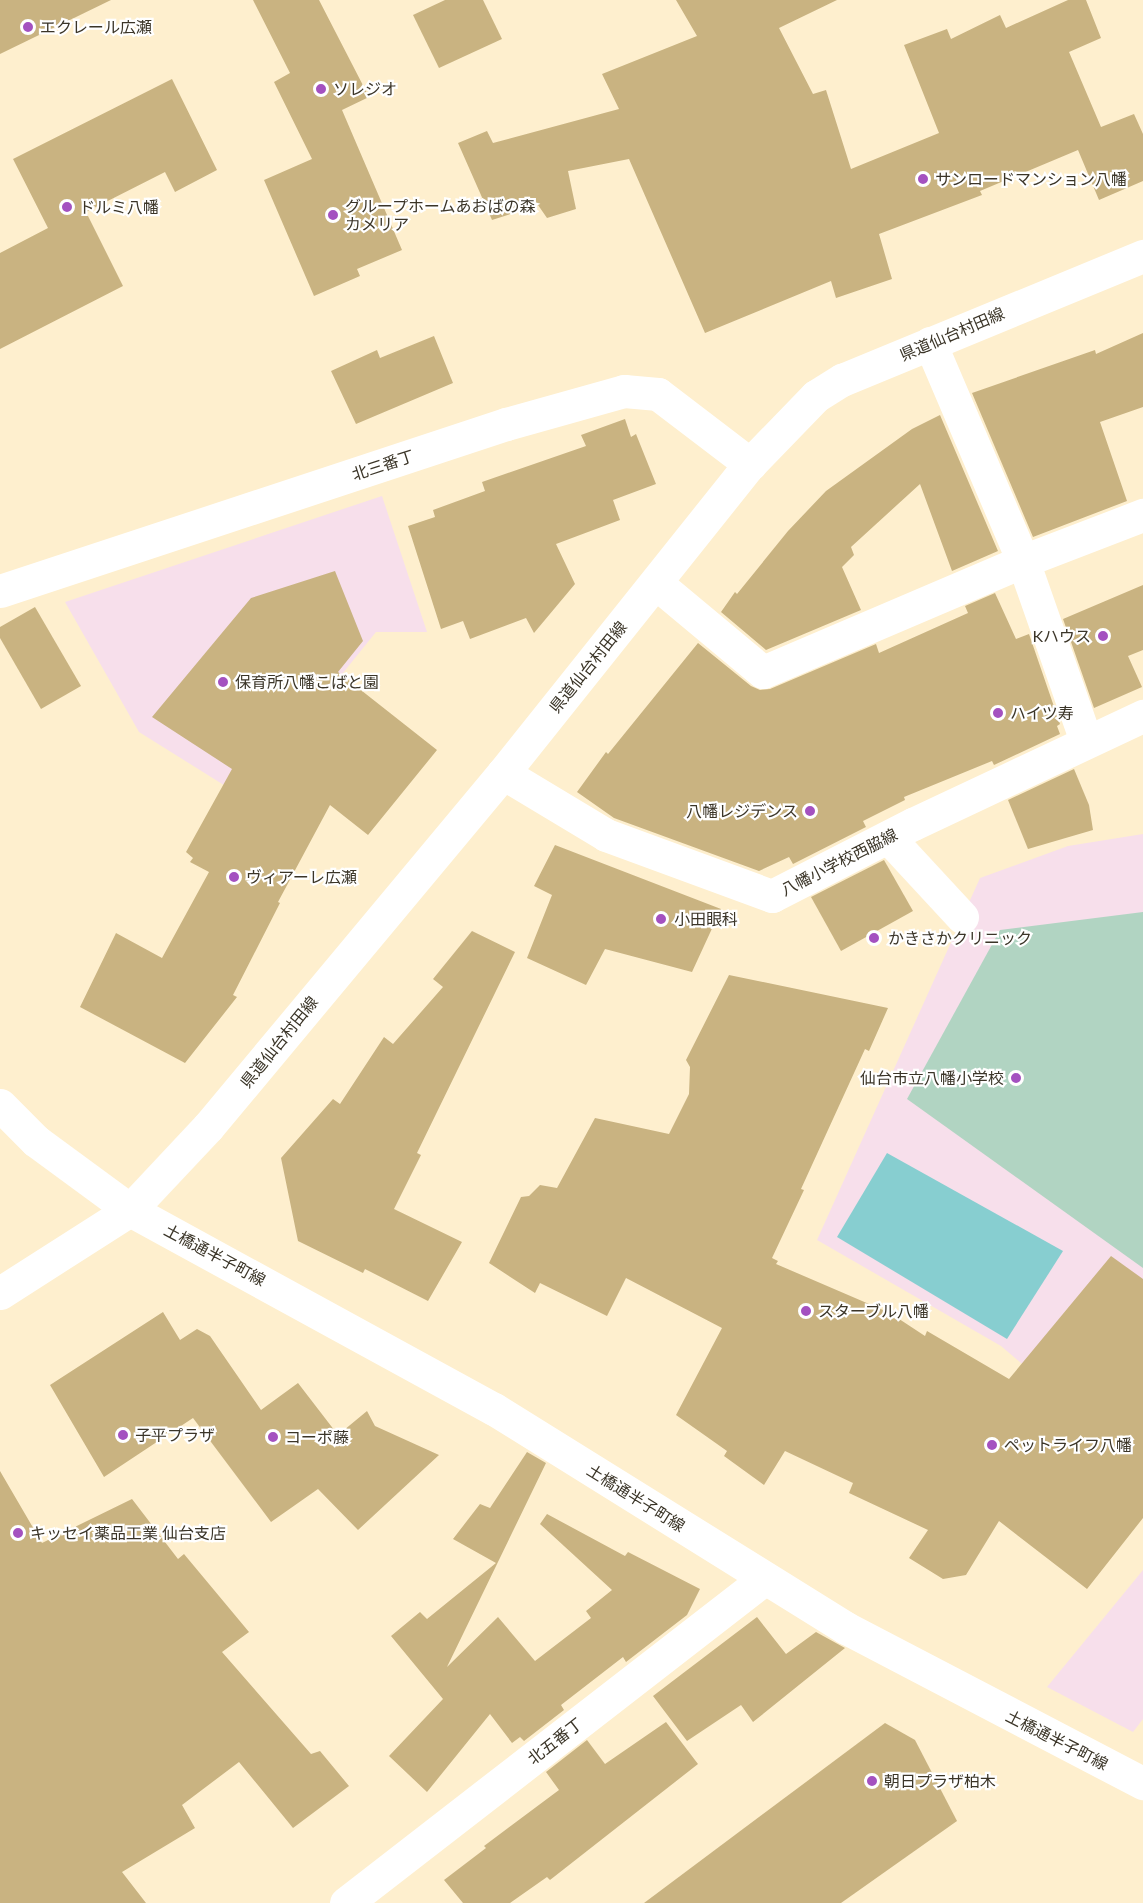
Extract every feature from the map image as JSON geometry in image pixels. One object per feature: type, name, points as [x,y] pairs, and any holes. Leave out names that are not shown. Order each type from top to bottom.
[{"type":"street","name":"県道仙台村田線","points":[[0,1293],[129,1210],[234,1098],[503,773],[750,464],[816,396],[842,380],[1143,256]]},
{"type":"street","points":[[930,343],[1023,561],[1086,741]]},
{"type":"street","name":"北三番丁","points":[[0,591],[506,424],[624,391],[658,394],[750,464]]},
{"type":"street","points":[[656,583],[763,672],[1023,561],[1143,515]]},
{"type":"street","name":"八幡小学校西脇線","points":[[503,773],[606,835],[772,896],[888,837],[1086,741],[1143,716]]},
{"type":"street","points":[[888,837],[962,917]]},
{"type":"street","name":"土橋通半子町線","points":[[0,1105],[36,1141],[129,1210],[494,1409],[846,1628],[1143,1784]]},
{"type":"street","name":"北五番丁","points":[[346,1903],[764,1579]]},
{"type":"shaded area","name":"保育所八幡こばと園","points":[[382,496],[427,632],[376,632],[243,797],[139,732],[65,602]]},
{"type":"shaded area","name":"仙台市立八幡小学校","points":[[1143,834],[1143,1467],[1001,1346],[817,1240],[980,878],[1068,846]]},
{"type":"shaded area","points":[[1143,1570],[1143,1719],[1133,1732],[1047,1687]]},
{"type":"green space","points":[[1143,912],[1143,1268],[907,1099],[1000,930]]},
{"type":"water","points":[[887,1153],[1063,1251],[1007,1339],[837,1237]]},
{"type":"building","name":"エクレール広瀬","points":[[0,0],[111,0],[0,54]]},
{"type":"building","points":[[253,0],[319,0],[369,97],[342,110],[402,250],[357,269],[360,276],[314,296],[264,180],[312,159],[274,82],[290,73]]},
{"type":"building","points":[[445,0],[483,0],[502,39],[439,68],[413,15]]},
{"type":"building","points":[[676,0],[837,0],[779,28],[813,94],[826,90],[851,169],[939,133],[904,45],[947,29],[951,39],[1000,15],[1006,28],[1068,0],[1086,0],[1101,38],[1069,52],[1101,127],[1134,114],[1143,134],[1143,181],[1099,200],[1078,150],[980,191],[982,195],[879,234],[892,279],[836,298],[831,281],[705,333],[629,159],[568,171],[576,209],[547,218],[538,205],[492,220],[458,143],[487,131],[493,143],[619,109],[602,74],[697,36]]},
{"type":"building","name":"ドルミ八幡","points":[[172,79],[217,170],[175,192],[165,172],[86,212],[123,286],[0,349],[0,253],[48,228],[13,159]]},
{"type":"building","points":[[1143,333],[1143,407],[1100,422],[1127,501],[1033,537],[972,393],[1095,350],[1096,354]]},
{"type":"building","points":[[434,336],[453,383],[356,424],[331,371],[377,350],[380,358]]},
{"type":"building","points":[[940,415],[998,551],[952,571],[920,484],[851,547],[854,555],[842,567],[861,610],[766,650],[721,612],[735,592],[737,594],[788,531],[826,491],[912,429]]},
{"type":"building","points":[[625,419],[631,437],[636,434],[656,484],[613,500],[620,520],[556,544],[575,584],[534,633],[526,618],[470,639],[463,621],[441,629],[408,526],[435,517],[433,510],[485,491],[482,482],[586,446],[581,435]]},
{"type":"building","points":[[335,571],[363,641],[338,672],[437,750],[368,835],[330,805],[278,902],[280,903],[233,995],[237,997],[185,1063],[80,1007],[116,933],[162,958],[209,872],[190,862],[193,858],[186,852],[232,769],[152,717],[251,598]]},
{"type":"building","name":"Kハウス","points":[[1143,585],[1143,650],[1128,656],[1142,687],[1094,708],[1063,619]]},
{"type":"building","points":[[995,593],[1016,639],[1029,634],[1060,724],[1057,726],[1060,734],[994,765],[992,761],[904,797],[905,800],[863,821],[866,827],[793,864],[789,857],[759,871],[614,818],[577,792],[606,752],[608,754],[698,643],[751,686],[760,690],[770,689],[876,644],[879,653],[968,613],[965,606]]},
{"type":"building","points":[[35,607],[81,686],[41,709],[0,638],[0,627]]},
{"type":"building","points":[[1074,769],[1089,805],[1093,830],[1028,849],[1008,800]]},
{"type":"building","points":[[555,845],[721,909],[692,972],[605,949],[586,985],[527,958],[552,895],[534,886]]},
{"type":"building","points":[[884,860],[913,911],[841,951],[811,897]]},
{"type":"building","points":[[472,931],[515,952],[417,1153],[421,1155],[394,1209],[462,1242],[428,1301],[365,1269],[363,1273],[298,1241],[281,1158],[333,1099],[340,1104],[384,1037],[393,1044],[443,987],[433,979]]},
{"type":"building","points":[[729,975],[888,1008],[869,1051],[865,1049],[801,1189],[804,1190],[772,1258],[778,1261],[776,1264],[890,1313],[925,1336],[927,1331],[1009,1379],[1111,1256],[1143,1279],[1143,1518],[1087,1589],[999,1521],[966,1575],[943,1579],[909,1558],[928,1530],[849,1493],[853,1483],[785,1451],[764,1485],[724,1456],[727,1451],[676,1415],[722,1328],[626,1278],[607,1316],[540,1283],[535,1293],[489,1263],[521,1197],[529,1196],[540,1185],[557,1188],[595,1118],[669,1134],[689,1094],[690,1067],[686,1060]]},
{"type":"building","points":[[163,1312],[180,1340],[197,1329],[210,1336],[261,1410],[298,1383],[338,1435],[367,1411],[375,1426],[439,1455],[358,1530],[318,1489],[271,1522],[193,1418],[104,1477],[50,1385]]},
{"type":"building","points":[[527,1452],[546,1463],[447,1667],[498,1617],[535,1661],[591,1618],[586,1611],[612,1590],[540,1524],[547,1514],[625,1556],[628,1552],[700,1589],[687,1615],[626,1662],[623,1657],[561,1705],[564,1710],[524,1741],[520,1737],[512,1743],[490,1714],[427,1792],[389,1756],[443,1699],[391,1636],[420,1612],[427,1619],[496,1563],[453,1539],[480,1504],[490,1508]]},
{"type":"building","points":[[0,1471],[42,1543],[132,1499],[178,1559],[184,1554],[249,1632],[222,1652],[311,1754],[320,1751],[349,1786],[293,1828],[239,1762],[182,1805],[195,1828],[122,1872],[146,1903],[0,1903]]},
{"type":"building","points":[[757,1617],[786,1654],[816,1632],[845,1648],[753,1722],[741,1705],[687,1741],[653,1696]]},
{"type":"building","points":[[666,1722],[698,1764],[550,1880],[547,1877],[510,1903],[463,1903],[444,1880],[486,1848],[484,1846],[559,1790],[546,1772],[587,1740],[605,1764]]},
{"type":"building","name":"朝日プラザ柏木","points":[[885,1723],[915,1740],[957,1821],[841,1903],[644,1903]]},
{"type":"place","name":"エクレール広瀬","points":[[28,27]]},
{"type":"place","name":"ソレジオ","points":[[321,89]]},
{"type":"place","name":"サンロードマンション八幡","points":[[923,179]]},
{"type":"place","name":"ドルミ八幡","points":[[67,207]]},
{"type":"place","name":"グループホームあおばの森 カメリア","points":[[333,215]]},
{"type":"place","name":"Kハウス","points":[[1103,636]]},
{"type":"place","name":"保育所八幡こばと園","points":[[223,682]]},
{"type":"place","name":"ハイツ寿","points":[[998,713]]},
{"type":"place","name":"八幡レジデンス","points":[[810,811]]},
{"type":"place","name":"ヴィアーレ広瀬","points":[[234,877]]},
{"type":"place","name":"小田眼科","points":[[661,919]]},
{"type":"place","name":"かきさかクリニック","points":[[874,938]]},
{"type":"place","name":"仙台市立八幡小学校","points":[[1016,1078]]},
{"type":"place","name":"スターブル八幡","points":[[806,1311]]},
{"type":"place","name":"子平プラザ","points":[[123,1435]]},
{"type":"place","name":"コーポ藤","points":[[273,1437]]},
{"type":"place","name":"ペットライフ八幡","points":[[992,1445]]},
{"type":"place","name":"キッセイ薬品工業 仙台支店","points":[[18,1533]]},
{"type":"place","name":"朝日プラザ柏木","points":[[872,1781]]}]
